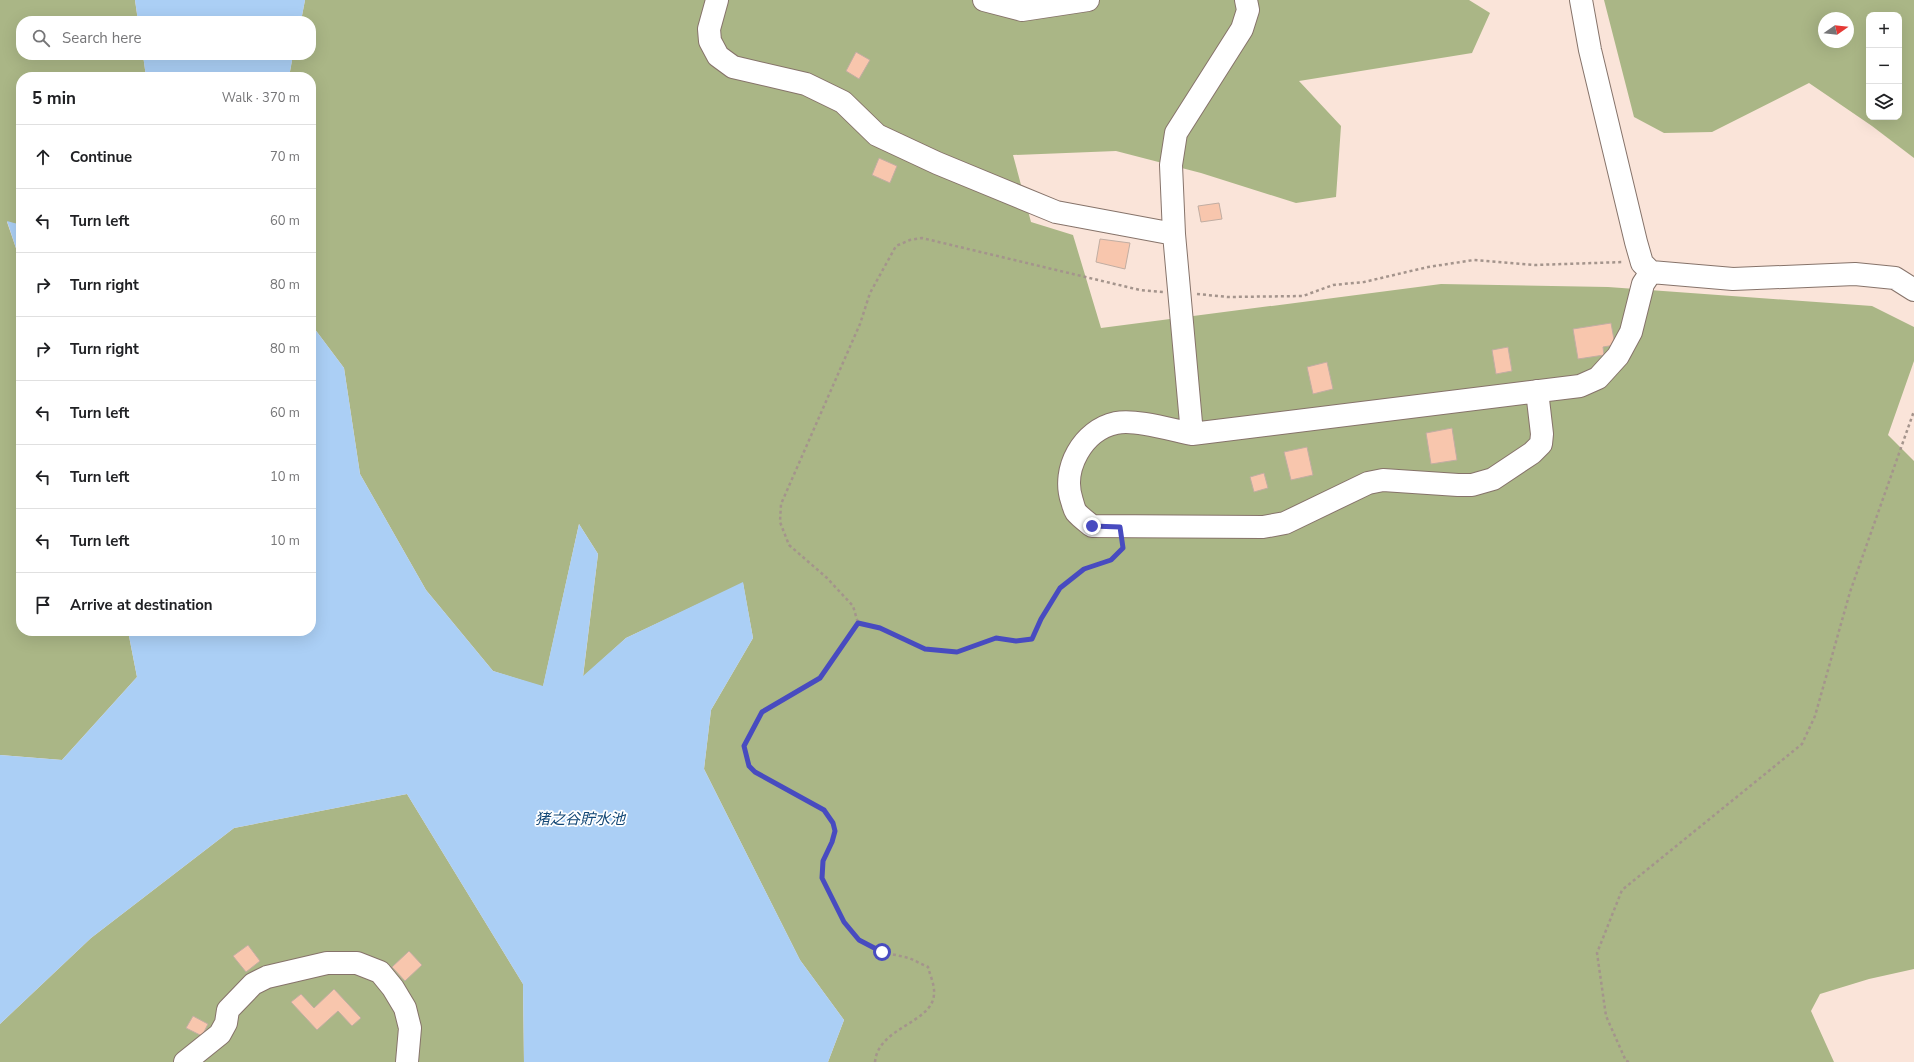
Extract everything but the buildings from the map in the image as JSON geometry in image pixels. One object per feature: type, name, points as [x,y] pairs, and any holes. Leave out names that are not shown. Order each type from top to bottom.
[{"type":"street","points":[[717,0],[709,29],[710,41],[718,56],[733,67],[806,84],[843,102],[877,135],[937,163],[1056,212],[1174,234]]},
{"type":"street","points":[[984,0],[1022,10],[1088,0]]},
{"type":"street","points":[[1192,434],[1174,234],[1171,165],[1176,133],[1242,30],[1248,10],[1246,0]]},
{"type":"street","points":[[1537,391],[1542,434],[1541,444],[1532,453],[1493,479],[1472,485],[1383,480],[1368,483],[1285,523],[1263,527],[1092,526],[1075,512],[1068,492],[1069,473],[1079,449],[1100,429],[1117,423],[1142,424],[1192,434],[1537,391],[1580,386],[1598,378],[1618,356],[1631,332],[1647,267],[1590,50],[1581,0]]},
{"type":"street","points":[[1647,267],[1733,279],[1855,274],[1895,278],[1914,290]]},
{"type":"street","points":[[185,1062],[220,1034],[226,1023],[228,1010],[253,984],[267,977],[327,963],[357,964],[380,972],[393,988],[405,1008],[410,1028],[407,1062]]},
{"type":"path","points":[[858,623],[853,606],[827,578],[789,545],[780,522],[781,504],[856,332],[870,293],[896,246],[910,240],[922,238],[1140,290],[1228,297],[1303,296],[1333,285],[1364,282],[1428,267],[1474,260],[1535,265],[1604,262],[1647,267]]},
{"type":"path","points":[[1629,1062],[1626,1061],[1606,1016],[1597,953],[1622,890],[1802,744],[1815,716],[1850,592],[1914,411]]},
{"type":"path","points":[[858,623],[880,628],[925,649],[957,652],[996,638],[1016,641],[1032,639],[1041,619],[1060,588],[1084,569],[1111,560],[1123,548],[1120,527]]},
{"type":"path","points":[[858,623],[820,678],[762,712],[744,746],[749,766],[755,772],[824,810],[833,823],[835,831],[832,842],[823,861],[822,878],[844,922],[859,940],[882,952],[908,958],[928,967],[934,994],[929,1007],[920,1016],[886,1038],[875,1055],[875,1062]]},
{"type":"green space","points":[[0,0],[135,0],[137,16],[16,16],[16,60],[144,60],[145,72],[16,72],[16,224],[7,222],[16,248],[16,636],[129,636],[137,677],[62,760],[0,755]]},
{"type":"green space","points":[[305,0],[1469,0],[1490,13],[1472,53],[1299,81],[1341,126],[1336,197],[1296,203],[1201,173],[1116,151],[1013,155],[1031,222],[1073,235],[1101,328],[1441,284],[1608,287],[1872,306],[1914,327],[1914,361],[1888,435],[1914,461],[1914,969],[1869,979],[1820,994],[1811,1011],[1834,1062],[828,1062],[844,1020],[800,960],[704,769],[711,710],[753,638],[743,583],[626,638],[583,677],[598,554],[579,524],[543,687],[493,671],[426,590],[360,474],[344,368],[316,331],[316,72],[290,72],[292,60],[316,60],[316,16],[302,16]]},
{"type":"green space","points":[[1604,0],[1914,0],[1914,158],[1872,126],[1809,83],[1712,132],[1664,133],[1634,117]]},
{"type":"green space","points":[[407,794],[523,984],[524,1062],[0,1062],[0,1024],[91,938],[234,828]]},
{"type":"water","points":[[135,0],[305,0],[302,16],[137,16]]},
{"type":"water","points":[[144,60],[292,60],[290,72],[145,72]]},
{"type":"water","points":[[7,221],[16,224],[16,248]]},
{"type":"water","name":"猪之谷貯水池","points":[[316,331],[344,368],[360,474],[426,590],[493,671],[543,686],[579,524],[598,554],[583,676],[626,638],[743,582],[753,638],[711,710],[704,769],[800,960],[844,1020],[828,1062],[524,1062],[523,984],[407,794],[234,828],[91,938],[0,1024],[0,755],[62,760],[137,677],[129,636],[316,636]]},
{"type":"route","points":[[882,952],[859,940],[844,922],[822,878],[823,861],[832,842],[835,831],[833,823],[824,810],[755,772],[749,766],[744,746],[762,712],[820,678],[858,623],[880,628],[925,649],[957,652],[996,638],[1016,641],[1032,639],[1041,619],[1060,588],[1084,569],[1111,560],[1123,548],[1120,527],[1092,526]]}]
